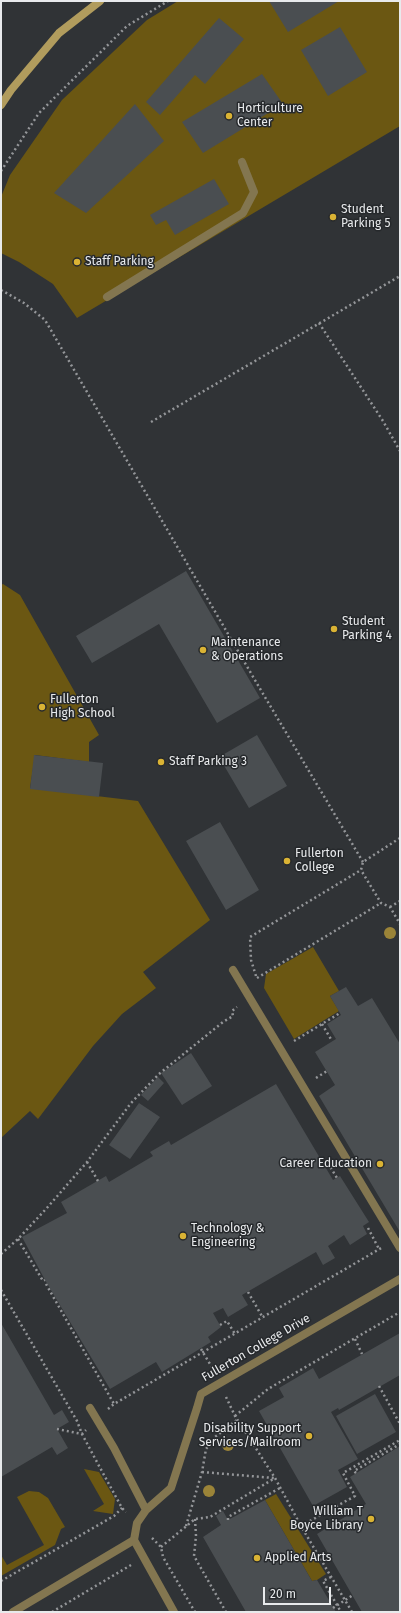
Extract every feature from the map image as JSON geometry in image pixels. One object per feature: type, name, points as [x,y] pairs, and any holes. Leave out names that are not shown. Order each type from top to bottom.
[{"type":"street","points":[[1,105],[11,90],[59,33],[100,1]]},
{"type":"street","points":[[107,297],[243,213],[254,192],[242,162]]},
{"type":"street","points":[[233,970],[400,1248]]},
{"type":"street","name":"Fullerton College Drive","points":[[134,1540],[137,1523],[146,1510],[171,1488],[201,1394],[219,1382],[267,1357],[400,1279]]},
{"type":"street","points":[[90,1408],[114,1448],[146,1510]]},
{"type":"street","points":[[13,1612],[134,1540],[174,1612]]},
{"type":"path","points":[[1,171],[39,113],[127,26],[168,1]]},
{"type":"path","points":[[151,422],[400,276]]},
{"type":"path","points":[[1,290],[24,303],[45,320],[363,862]]},
{"type":"path","points":[[319,323],[379,414],[400,451]]},
{"type":"path","points":[[395,443],[400,446]]},
{"type":"path","points":[[250,937],[361,870],[363,862],[400,838]]},
{"type":"path","points":[[361,870],[381,903],[390,907],[400,924]]},
{"type":"path","points":[[390,907],[400,901]]},
{"type":"path","points":[[257,978],[381,903]]},
{"type":"path","points":[[1,1254],[18,1239],[46,1209],[87,1162],[131,1103],[159,1074],[223,1022],[233,1016],[232,1011],[251,999]]},
{"type":"path","points":[[292,1042],[340,1013]]},
{"type":"path","points":[[322,1024],[332,1041]]},
{"type":"path","points":[[87,1162],[98,1181]]},
{"type":"path","points":[[333,1171],[337,1178]]},
{"type":"path","points":[[366,1224],[379,1249]]},
{"type":"path","points":[[18,1239],[43,1281],[46,1280]]},
{"type":"path","points":[[82,1434],[114,1404],[396,1240]]},
{"type":"path","points":[[46,1284],[114,1404]]},
{"type":"path","points":[[1,1290],[77,1421],[82,1434],[122,1508],[161,1547],[163,1557],[196,1612]]},
{"type":"path","points":[[248,1292],[263,1318]]},
{"type":"path","points":[[235,1416],[268,1389],[400,1312]]},
{"type":"path","points":[[220,1325],[227,1321],[235,1334]]},
{"type":"path","points":[[354,1338],[362,1354]]},
{"type":"path","points":[[201,1349],[237,1420],[275,1478],[301,1526],[352,1612]]},
{"type":"path","points":[[379,1386],[400,1424]]},
{"type":"path","points":[[186,1527],[202,1472],[206,1449],[215,1437],[237,1420]]},
{"type":"path","points":[[57,1429],[82,1434]]},
{"type":"path","points":[[301,1526],[355,1496],[343,1473],[400,1440]]},
{"type":"path","points":[[356,1473],[354,1471],[400,1444]]},
{"type":"path","points":[[202,1472],[275,1478]]},
{"type":"path","points":[[52,1612],[161,1547],[195,1519],[210,1517],[275,1478]]},
{"type":"path","points":[[228,1520],[228,1517],[280,1488]]},
{"type":"path","points":[[1,1581],[114,1516],[122,1508]]},
{"type":"path","points":[[195,1519],[196,1536],[194,1556],[226,1612]]},
{"type":"path","points":[[331,1577],[324,1581],[341,1612]]},
{"type":"path","points":[[333,1608],[353,1595]]},
{"type":"shaded area","points":[[178,1],[400,1],[400,126],[77,318],[53,284],[19,262],[1,253],[1,197],[10,175],[62,100],[147,20]]},
{"type":"shaded area","points":[[3,584],[20,595],[99,735],[89,742],[89,762],[35,755],[30,788],[138,801],[210,920],[143,972],[156,988],[122,1014],[93,1046],[38,1119],[30,1111],[1,1138],[1,585]]},
{"type":"shaded area","points":[[313,947],[339,991],[330,996],[339,1011],[294,1039],[264,988],[266,974]]},
{"type":"shaded area","points":[[84,1469],[99,1472],[115,1499],[113,1514],[93,1511],[104,1504]]},
{"type":"shaded area","points":[[29,1491],[39,1492],[48,1498],[65,1527],[61,1529],[55,1545],[1,1576],[1,1555],[7,1565],[44,1545],[17,1497]]},
{"type":"shaded area","points":[[276,1494],[326,1574],[317,1580],[312,1581],[265,1500]]},
{"type":"building","points":[[269,1],[339,1],[288,32]]},
{"type":"building","points":[[219,18],[244,39],[205,84],[195,75],[160,115],[146,102]]},
{"type":"building","points":[[340,27],[367,72],[328,96],[301,50]]},
{"type":"building","name":"Horticulture Center","points":[[262,74],[283,104],[203,153],[182,122]]},
{"type":"building","points":[[135,104],[164,141],[86,213],[54,193]]},
{"type":"building","points":[[214,179],[229,204],[175,235],[166,220],[156,225],[150,215]]},
{"type":"building","name":"Maintenance & Operations","points":[[186,571],[260,698],[217,723],[159,624],[92,663],[76,636]]},
{"type":"building","points":[[257,735],[287,786],[249,808],[219,757]]},
{"type":"building","points":[[34,755],[103,763],[99,797],[30,789]]},
{"type":"building","points":[[220,822],[259,890],[226,910],[186,841]]},
{"type":"building","name":"Career Education","points":[[346,987],[358,1006],[372,998],[400,1044],[400,1232],[319,1096],[335,1085],[315,1052],[336,1039],[327,1024],[341,1015],[330,996]]},
{"type":"building","points":[[191,1053],[212,1086],[182,1105],[161,1073]]},
{"type":"building","points":[[158,1077],[164,1083],[148,1101],[141,1095]]},
{"type":"building","name":"Technology & Engineering","points":[[276,1084],[333,1180],[340,1176],[369,1222],[363,1226],[367,1234],[350,1245],[344,1235],[328,1246],[335,1258],[323,1265],[316,1252],[242,1295],[248,1305],[228,1317],[223,1308],[213,1313],[221,1327],[208,1337],[211,1342],[162,1372],[156,1362],[110,1389],[45,1280],[22,1237],[67,1213],[61,1202],[106,1176],[109,1182],[153,1156],[150,1152],[169,1141],[171,1145]]},
{"type":"building","points":[[139,1103],[160,1117],[130,1159],[109,1145]]},
{"type":"building","points":[[1,1323],[54,1415],[62,1410],[69,1422],[57,1429],[68,1448],[57,1455],[52,1447],[1,1477]]},
{"type":"building","name":"Disability Support Services/Mailroom","points":[[400,1333],[400,1375],[339,1410],[338,1408],[331,1412],[358,1459],[338,1470],[347,1487],[313,1506],[259,1411],[284,1397],[279,1388],[313,1368],[319,1379]]},
{"type":"building","points":[[375,1394],[396,1432],[357,1454],[336,1416]]},
{"type":"building","name":"William T Boyce Library","points":[[400,1446],[400,1612],[362,1612],[317,1534],[366,1504],[350,1477]]},
{"type":"building","name":"Applied Arts","points":[[265,1500],[312,1581],[317,1580],[336,1612],[246,1612],[203,1537],[221,1525],[216,1516],[223,1511],[228,1520]]},
{"type":"place","name":"Horticulture Center","points":[[229,116]]},
{"type":"place","name":"Student Parking 5","points":[[333,217]]},
{"type":"place","name":"Staff Parking","points":[[77,262]]},
{"type":"place","name":"Student Parking 4","points":[[334,629]]},
{"type":"place","name":"Maintenance & Operations","points":[[203,650]]},
{"type":"place","name":"Fullerton High School","points":[[42,707]]},
{"type":"place","name":"Staff Parking 3","points":[[161,762]]},
{"type":"place","name":"Fullerton College","points":[[287,861]]},
{"type":"place","name":"Career Education","points":[[380,1164]]},
{"type":"place","name":"Technology & Engineering","points":[[183,1236]]},
{"type":"place","name":"Disability Support Services/Mailroom","points":[[309,1436]]},
{"type":"place","name":"William T Boyce Library","points":[[371,1519]]},
{"type":"place","name":"Applied Arts","points":[[257,1558]]}]
